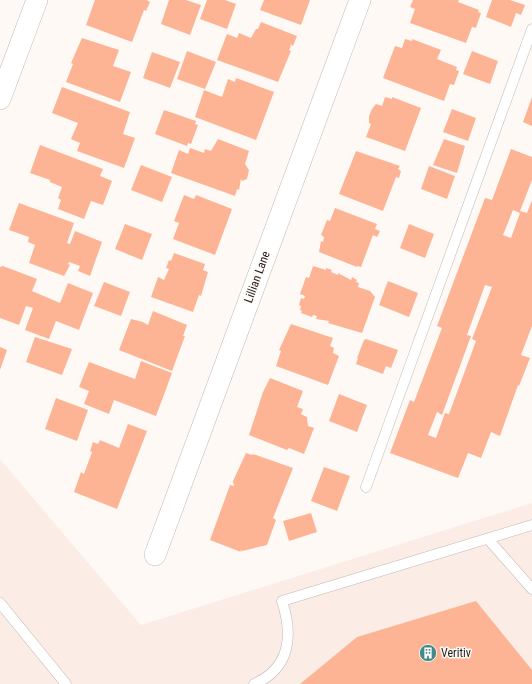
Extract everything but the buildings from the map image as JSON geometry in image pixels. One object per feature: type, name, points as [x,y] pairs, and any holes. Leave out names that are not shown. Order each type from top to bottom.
[{"type":"street","points":[[0,99],[37,0]]},
{"type":"street","name":"Lillian Lane","points":[[155,555],[360,0]]},
{"type":"lane","points":[[366,487],[532,29]]},
{"type":"lane","points":[[254,684],[266,677],[284,657],[289,628],[282,601],[532,525]]},
{"type":"lane","points":[[488,539],[532,590]]},
{"type":"lane","points":[[0,603],[66,684]]},
{"type":"shaded area","points":[[0,459],[141,625],[532,503],[532,684],[0,684]]},
{"type":"place","name":"Veritiv","points":[[428,653]]}]
